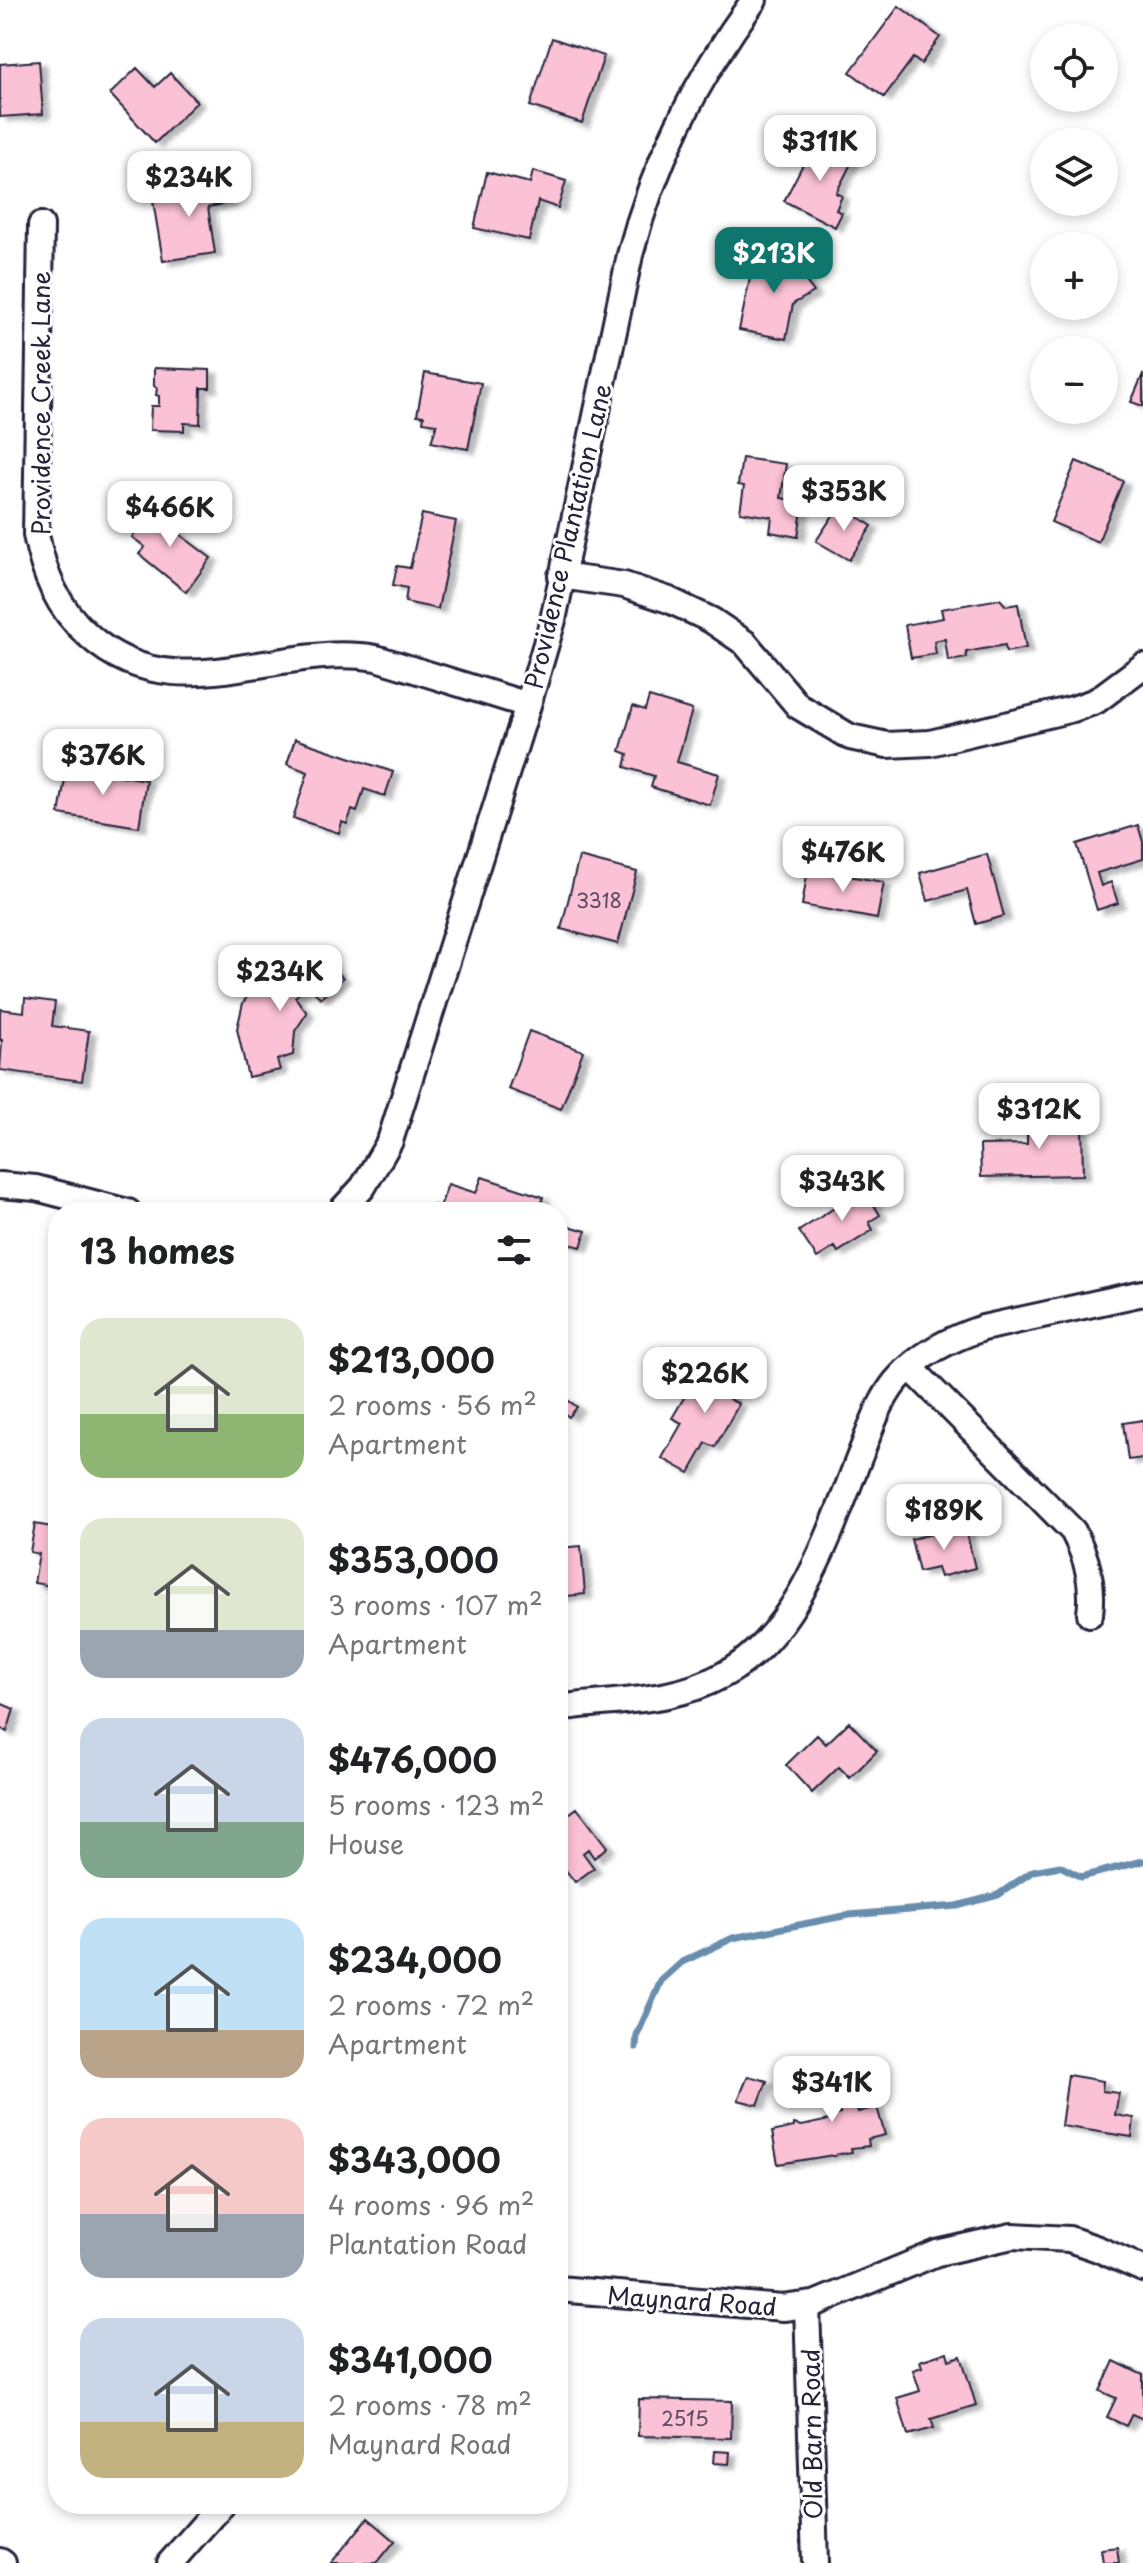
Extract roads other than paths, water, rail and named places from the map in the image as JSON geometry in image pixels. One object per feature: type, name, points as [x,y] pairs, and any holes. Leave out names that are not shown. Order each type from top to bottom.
[{"type":"street","name":"Providence Plantation Lane","points":[[349,1202],[363,1187],[390,1141],[528,705],[553,620],[641,212],[690,97],[754,0]]},
{"type":"street","name":"Providence Creek Lane","points":[[41,225],[36,535],[42,566],[53,593],[77,625],[123,660],[151,670],[189,674],[313,655],[356,654],[528,705]]},
{"type":"street","points":[[561,576],[624,585],[669,600],[711,620],[745,643],[783,692],[805,711],[850,737],[887,745],[930,743],[1073,709],[1096,701],[1143,666]]},
{"type":"street","points":[[0,1185],[36,1188],[90,1202]]},
{"type":"street","points":[[568,1706],[603,1701],[655,1699],[686,1693],[722,1676],[760,1649],[797,1599],[829,1532],[887,1393],[910,1367],[936,1348],[983,1328],[1143,1293]]},
{"type":"street","points":[[910,1367],[1073,1531],[1088,1565],[1092,1598],[1090,1614]]},
{"type":"street","name":"Maynard Road","points":[[568,2290],[783,2308],[807,2305],[937,2253],[1012,2236],[1069,2239],[1143,2269]]},
{"type":"street","name":"Old Barn Road","points":[[807,2305],[815,2563]]},
{"type":"street","points":[[170,2563],[213,2514]]},
{"type":"waterway","points":[[636,2047],[637,2035],[661,1981],[682,1962],[733,1938],[849,1915],[957,1906],[998,1895],[1033,1871],[1060,1866],[1081,1877],[1143,1861]]}]
